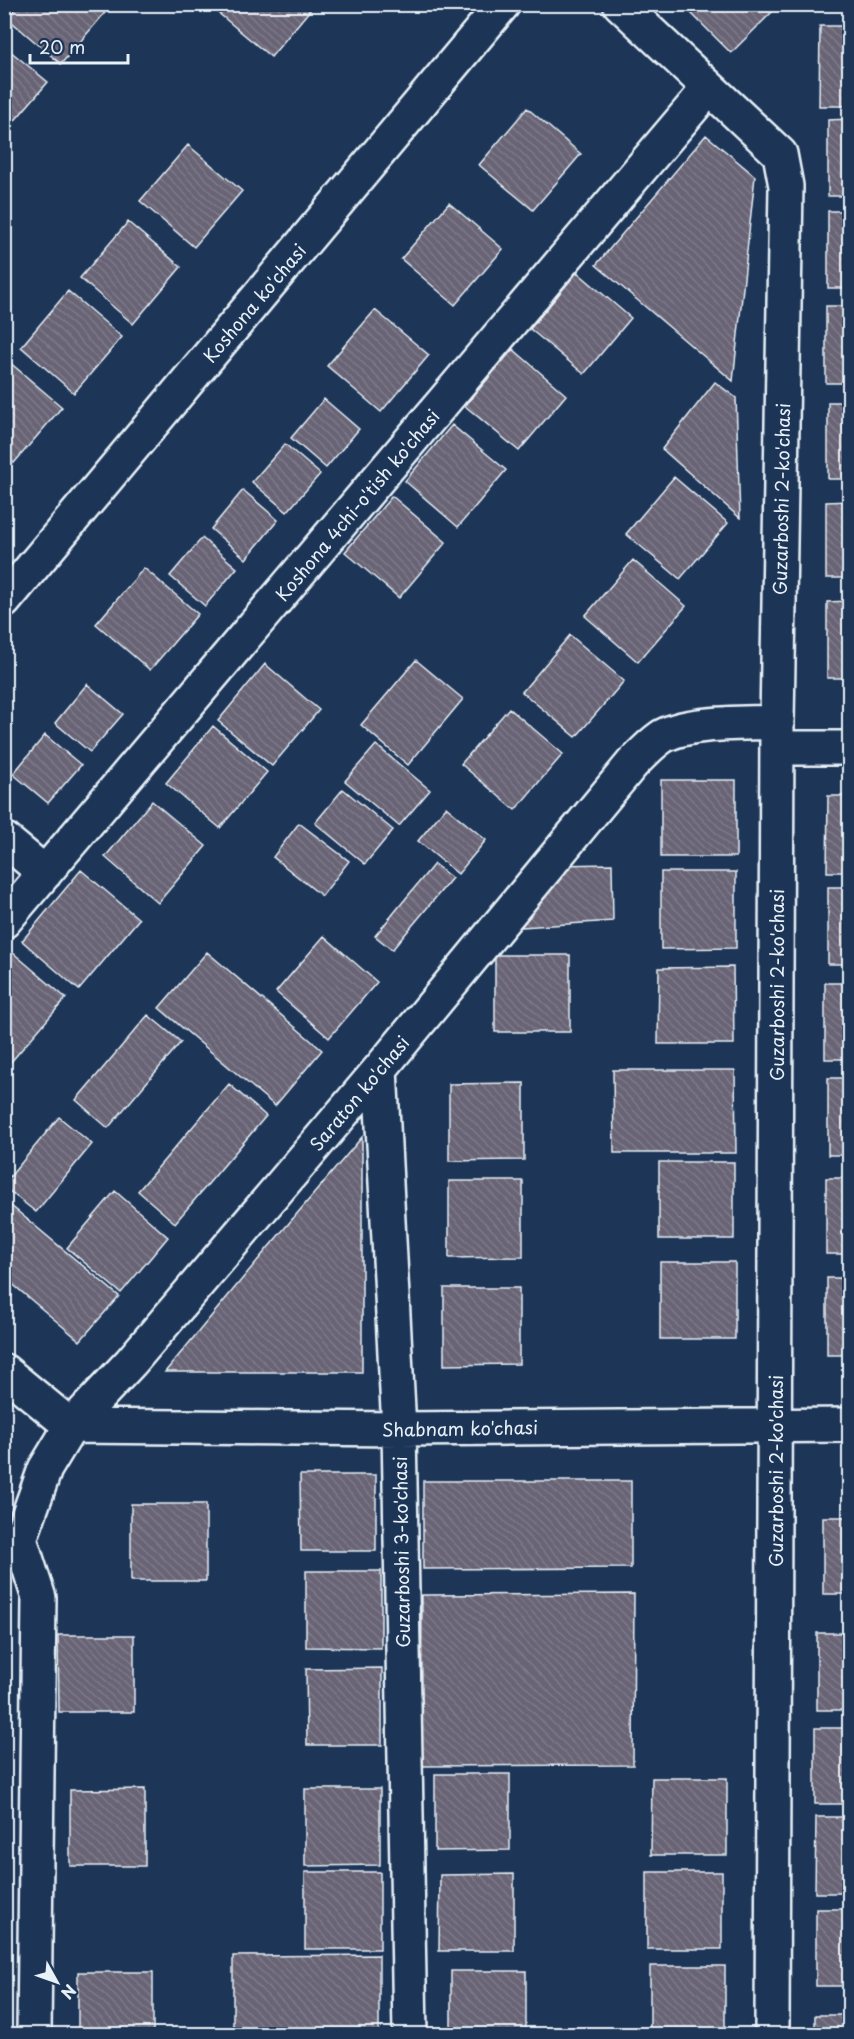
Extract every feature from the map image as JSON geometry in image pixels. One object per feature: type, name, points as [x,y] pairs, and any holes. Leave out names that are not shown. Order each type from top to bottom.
[{"type":"street","name":"Koshona ko'chasi","points":[[4,601],[503,4]]},
{"type":"street","name":"Guzarboshi 2-ko'chasi","points":[[620,4],[780,154],[786,186],[777,735],[772,2034]]},
{"type":"street","name":"Koshona 4chi-o'tish ko'chasi","points":[[4,921],[709,88]]},
{"type":"street","name":"Saraton ko'chasi","points":[[12,1544],[45,1469],[71,1426],[131,1362],[380,1069],[632,764],[661,737],[682,729],[699,726],[777,735],[849,748]]},
{"type":"street","points":[[4,839],[45,873]]},
{"type":"street","name":"Guzarboshi 3-ko'chasi","points":[[380,1069],[399,1430],[410,2034]]},
{"type":"street","points":[[4,1371],[71,1426]]},
{"type":"street","name":"Shabnam ko'chasi","points":[[71,1426],[399,1430],[849,1425]]},
{"type":"street","points":[[12,1544],[39,1598],[34,2034]]},
{"type":"building","points":[[19,4],[105,4],[109,8],[61,64],[7,18]]},
{"type":"building","points":[[223,4],[315,4],[271,57],[217,12]]},
{"type":"building","points":[[693,4],[768,4],[774,10],[731,53],[688,10]]},
{"type":"building","points":[[820,26],[849,26],[848,106],[819,106]]},
{"type":"building","points":[[4,46],[48,82],[4,133]]},
{"type":"building","points":[[527,108],[581,154],[533,210],[479,165]]},
{"type":"building","points":[[850,119],[850,196],[828,196],[828,120]]},
{"type":"building","points":[[706,135],[755,176],[733,381],[596,265]]},
{"type":"building","points":[[188,145],[242,191],[194,247],[140,201]]},
{"type":"building","points":[[449,203],[503,249],[455,305],[401,259]]},
{"type":"building","points":[[828,211],[850,211],[850,288],[828,288]]},
{"type":"building","points":[[128,222],[181,267],[133,324],[80,278]]},
{"type":"building","points":[[577,272],[631,318],[584,374],[530,329]]},
{"type":"building","points":[[68,291],[122,337],[74,393],[21,347]]},
{"type":"building","points":[[826,306],[850,306],[850,383],[826,383]]},
{"type":"building","points":[[375,310],[429,355],[381,412],[327,366]]},
{"type":"building","points":[[513,349],[566,395],[519,451],[465,406]]},
{"type":"building","points":[[8,361],[62,407],[14,463],[4,455],[4,365]]},
{"type":"building","points":[[715,382],[736,398],[740,518],[662,449]]},
{"type":"building","points":[[324,399],[359,429],[326,468],[291,438]]},
{"type":"building","points":[[828,402],[850,402],[850,479],[828,479]]},
{"type":"building","points":[[452,425],[506,470],[458,527],[405,481]]},
{"type":"building","points":[[285,444],[320,474],[287,512],[252,482]]},
{"type":"building","points":[[674,477],[728,523],[680,579],[626,534]]},
{"type":"building","points":[[243,490],[278,520],[246,559],[211,529]]},
{"type":"building","points":[[392,496],[446,542],[399,598],[345,552]]},
{"type":"building","points":[[850,501],[850,578],[826,578],[826,502]]},
{"type":"building","points":[[202,538],[237,568],[205,606],[170,576]]},
{"type":"building","points":[[633,560],[686,606],[638,662],[585,616]]},
{"type":"building","points":[[144,568],[198,614],[150,670],[96,624]]},
{"type":"building","points":[[850,601],[850,678],[827,678],[827,602]]},
{"type":"building","points":[[570,635],[624,681],[576,737],[522,692]]},
{"type":"building","points":[[416,660],[463,699],[408,765],[361,725]]},
{"type":"building","points":[[265,664],[319,710],[272,766],[218,721]]},
{"type":"building","points":[[87,684],[123,714],[90,752],[55,723]]},
{"type":"building","points":[[509,708],[563,754],[515,810],[461,764]]},
{"type":"building","points":[[213,726],[267,772],[220,828],[166,783]]},
{"type":"building","points":[[45,735],[81,765],[48,803],[13,774]]},
{"type":"building","points":[[376,745],[430,790],[399,826],[345,781]]},
{"type":"building","points":[[661,780],[736,780],[736,857],[661,857]]},
{"type":"building","points":[[343,789],[393,830],[365,864],[315,823]]},
{"type":"building","points":[[828,796],[850,796],[850,872],[827,872]]},
{"type":"building","points":[[152,801],[206,846],[158,903],[105,857]]},
{"type":"building","points":[[446,807],[486,840],[458,874],[418,841]]},
{"type":"building","points":[[299,823],[349,861],[322,896],[273,857]]},
{"type":"building","points":[[434,864],[452,878],[392,950],[375,936]]},
{"type":"building","points":[[612,864],[613,921],[522,927],[523,904],[553,865]]},
{"type":"building","points":[[81,870],[139,919],[79,990],[22,941]]},
{"type":"building","points":[[661,872],[736,872],[736,948],[661,949]]},
{"type":"building","points":[[828,887],[850,887],[850,964],[828,964]]},
{"type":"building","points":[[324,936],[377,982],[329,1038],[276,992]]},
{"type":"building","points":[[12,952],[66,998],[4,1070],[4,961]]},
{"type":"building","points":[[207,952],[322,1050],[275,1106],[159,1008]]},
{"type":"building","points":[[495,955],[570,955],[570,1032],[495,1032]]},
{"type":"building","points":[[733,967],[734,1044],[658,1044],[659,968]]},
{"type":"building","points":[[825,983],[850,983],[850,1059],[825,1059]]},
{"type":"building","points":[[148,1015],[181,1042],[108,1128],[76,1100]]},
{"type":"building","points":[[613,1070],[735,1070],[736,1153],[614,1153]]},
{"type":"building","points":[[828,1078],[850,1078],[850,1155],[828,1155]]},
{"type":"building","points":[[524,1083],[524,1160],[449,1161],[449,1084]]},
{"type":"building","points":[[229,1084],[266,1116],[175,1223],[138,1191]]},
{"type":"building","points":[[59,1117],[92,1144],[36,1212],[4,1187],[4,1184]]},
{"type":"building","points":[[362,1137],[362,1372],[165,1372],[267,1249]]},
{"type":"building","points":[[659,1162],[734,1162],[734,1239],[659,1239]]},
{"type":"building","points":[[826,1178],[850,1178],[850,1254],[826,1254]]},
{"type":"building","points":[[449,1181],[523,1181],[523,1257],[449,1258]]},
{"type":"building","points":[[115,1191],[168,1237],[121,1293],[67,1248]]},
{"type":"building","points":[[4,1200],[119,1296],[80,1341],[4,1277]]},
{"type":"building","points":[[660,1262],[735,1262],[735,1339],[660,1339]]},
{"type":"building","points":[[827,1278],[850,1278],[850,1355],[827,1355]]},
{"type":"building","points":[[444,1288],[519,1288],[519,1364],[444,1365]]},
{"type":"building","points":[[300,1475],[376,1475],[376,1551],[301,1551]]},
{"type":"building","points":[[423,1481],[631,1481],[631,1568],[423,1569]]},
{"type":"building","points":[[131,1504],[206,1504],[206,1581],[131,1581]]},
{"type":"building","points":[[823,1517],[850,1517],[850,1594],[823,1594]]},
{"type":"building","points":[[306,1571],[381,1571],[381,1648],[306,1647]]},
{"type":"building","points":[[634,1594],[633,1765],[421,1766],[422,1595]]},
{"type":"building","points":[[817,1633],[850,1633],[850,1710],[817,1710]]},
{"type":"building","points":[[58,1635],[134,1635],[134,1712],[59,1712]]},
{"type":"building","points":[[382,1668],[382,1745],[307,1745],[306,1669]]},
{"type":"building","points":[[815,1728],[850,1728],[850,1804],[815,1804]]},
{"type":"building","points":[[435,1774],[510,1774],[510,1850],[435,1851]]},
{"type":"building","points":[[652,1778],[727,1778],[727,1855],[651,1855]]},
{"type":"building","points":[[145,1789],[145,1866],[70,1866],[70,1790]]},
{"type":"building","points":[[305,1789],[380,1789],[380,1865],[305,1866]]},
{"type":"building","points":[[816,1817],[850,1817],[850,1893],[815,1893]]},
{"type":"building","points":[[305,1872],[380,1872],[380,1949],[305,1949]]},
{"type":"building","points":[[647,1872],[722,1872],[722,1949],[647,1949]]},
{"type":"building","points":[[514,1874],[514,1951],[439,1951],[440,1875]]},
{"type":"building","points":[[816,1909],[850,1909],[850,1986],[816,1986]]},
{"type":"building","points":[[379,1955],[379,2034],[233,2034],[233,1956]]},
{"type":"building","points":[[650,1966],[725,1966],[725,2034],[650,2034]]},
{"type":"building","points":[[451,1971],[526,1971],[526,2034],[451,2034]]},
{"type":"building","points":[[78,1972],[153,1972],[153,2034],[78,2034]]},
{"type":"building","points":[[815,2015],[850,2015],[850,2034],[815,2034]]}]
